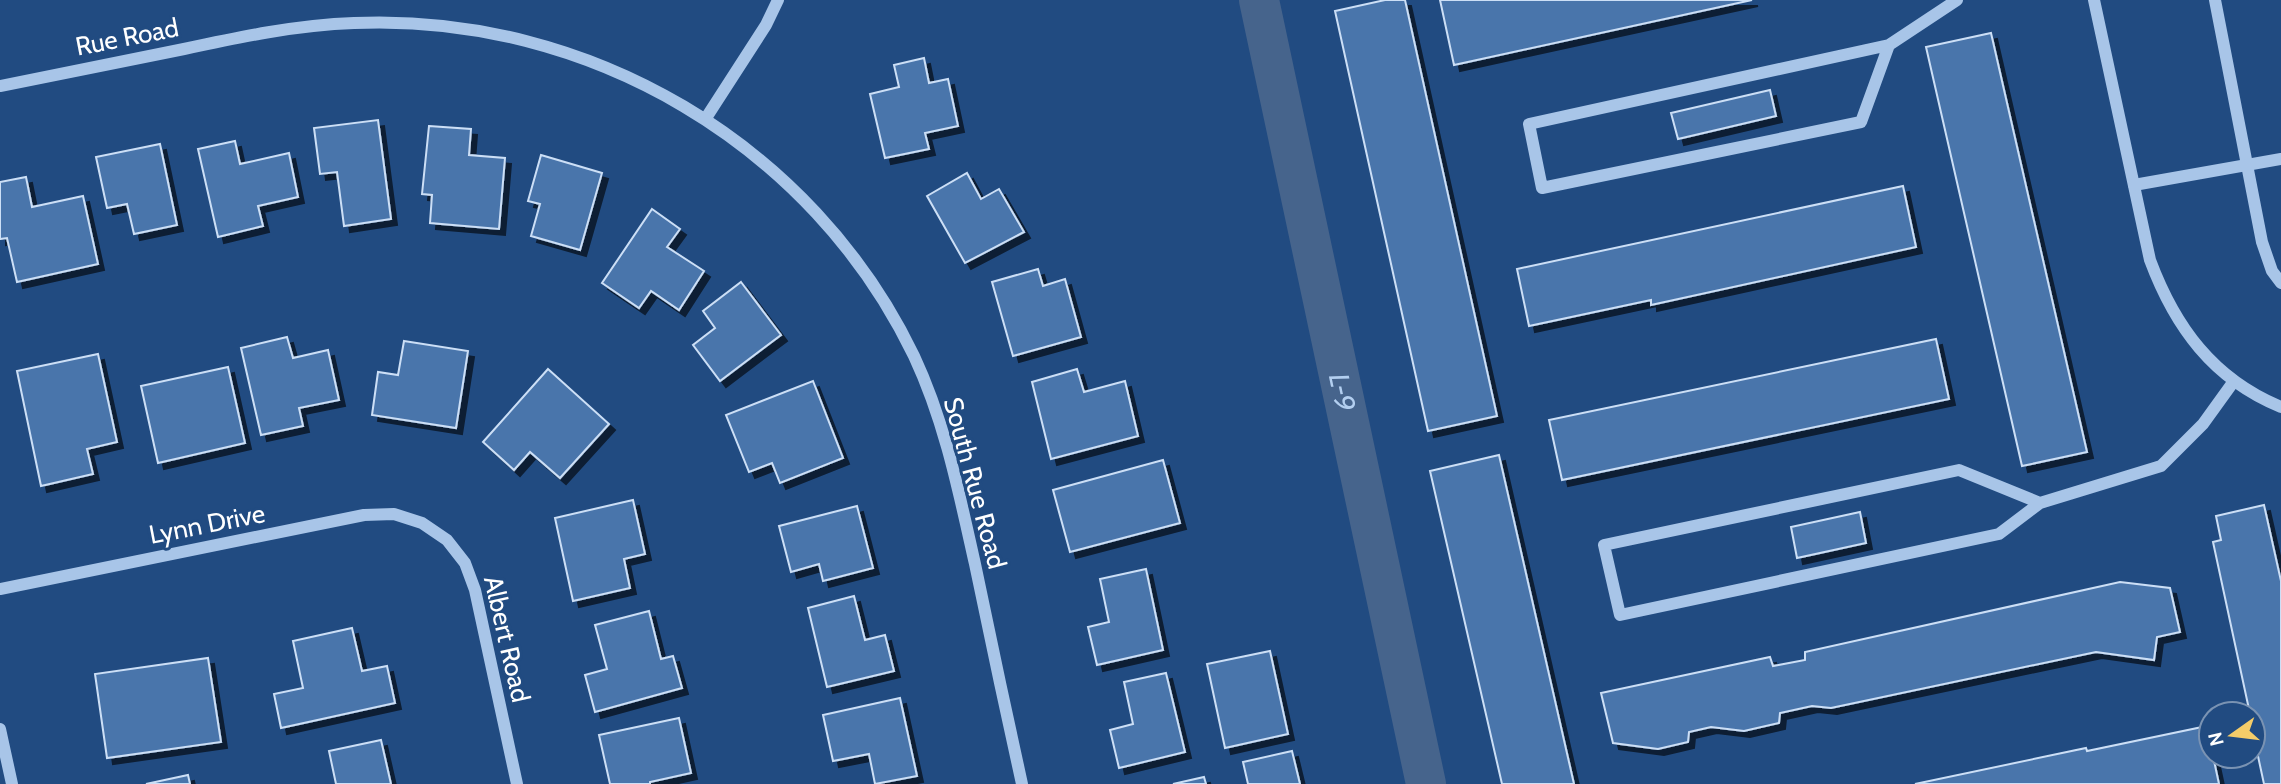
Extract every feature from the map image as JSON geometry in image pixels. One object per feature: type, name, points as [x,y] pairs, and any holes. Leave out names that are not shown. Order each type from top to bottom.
[{"type":"street","points":[[706,118],[766,25],[778,0]]},
{"type":"street","points":[[1889,45],[1861,122],[1542,188],[1529,124],[1889,45],[1957,0]]},
{"type":"street","points":[[2094,0],[2150,260],[2173,313],[2207,357],[2234,381],[2281,407]]},
{"type":"street","points":[[2215,0],[2262,242],[2272,271],[2281,283]]},
{"type":"street","name":"Rue Road","points":[[0,86],[266,32],[354,23],[436,25],[516,38],[595,62],[645,84],[706,118]]},
{"type":"street","name":"South Rue Road","points":[[706,118],[766,164],[824,222],[858,264],[889,310],[915,358],[944,434],[958,487],[1022,784]]},
{"type":"street","points":[[2134,185],[2281,159]]},
{"type":"street","points":[[2040,503],[1959,470],[1604,545],[1620,615],[1999,534],[2040,503],[2161,466],[2203,424],[2234,381]]},
{"type":"street","name":"Lynn Drive","points":[[0,589],[364,515],[394,514],[422,523]]},
{"type":"street","name":"Albert Road","points":[[422,523],[447,540],[465,563],[475,590],[517,784]]},
{"type":"street","points":[[0,729],[12,784]]},
{"type":"building","points":[[1385,0],[1405,0],[1497,416],[1428,431],[1335,11]]},
{"type":"building","points":[[1440,0],[1752,0],[1454,65]]},
{"type":"building","points":[[1991,33],[2087,452],[2022,466],[1926,47]]},
{"type":"building","points":[[924,58],[929,83],[948,79],[958,126],[925,133],[929,149],[885,158],[870,94],[899,87],[894,65]]},
{"type":"building","points":[[1770,90],[1776,116],[1678,139],[1671,113]]},
{"type":"building","points":[[378,120],[391,219],[344,226],[337,172],[320,174],[314,128]]},
{"type":"building","points":[[429,126],[471,129],[469,155],[505,158],[499,229],[430,223],[432,195],[422,194]]},
{"type":"building","points":[[235,141],[240,164],[289,153],[298,197],[258,206],[263,226],[218,237],[198,149]]},
{"type":"building","points":[[160,144],[177,225],[134,234],[127,204],[107,208],[96,157]]},
{"type":"building","points":[[541,155],[602,173],[580,250],[531,236],[540,204],[528,201]]},
{"type":"building","points":[[967,173],[981,199],[999,189],[1024,232],[965,263],[927,196]]},
{"type":"building","points":[[26,177],[32,207],[83,196],[98,264],[17,282],[7,238],[0,239],[0,182]]},
{"type":"building","points":[[1903,186],[1916,247],[1651,305],[1651,300],[1529,326],[1517,269]]},
{"type":"building","points":[[652,209],[680,229],[667,247],[704,271],[679,310],[651,291],[639,308],[602,283]]},
{"type":"building","points":[[1038,269],[1043,286],[1065,279],[1081,337],[1013,356],[992,282]]},
{"type":"building","points":[[741,282],[781,335],[720,381],[693,345],[715,328],[703,311]]},
{"type":"building","points":[[287,337],[293,358],[328,350],[339,400],[299,408],[303,426],[261,435],[241,348]]},
{"type":"building","points":[[1936,339],[1949,399],[1562,480],[1549,420]]},
{"type":"building","points":[[404,341],[468,351],[456,428],[372,415],[378,372],[398,375]]},
{"type":"building","points":[[98,354],[117,442],[87,449],[93,474],[41,486],[17,371]]},
{"type":"building","points":[[228,367],[245,443],[158,463],[141,386]]},
{"type":"building","points":[[548,369],[609,424],[560,478],[530,452],[514,470],[483,442]]},
{"type":"building","points":[[1077,369],[1084,392],[1125,381],[1138,436],[1051,459],[1032,382]]},
{"type":"building","points":[[813,381],[843,458],[780,483],[772,463],[749,472],[726,415]]},
{"type":"building","points":[[1499,455],[1574,784],[1502,784],[1430,471]]},
{"type":"building","points":[[1163,460],[1180,523],[1070,552],[1053,490]]},
{"type":"building","points":[[633,500],[645,554],[624,559],[630,588],[573,601],[555,518]]},
{"type":"building","points":[[2264,505],[2281,581],[2281,784],[2264,784],[2261,770],[2267,770],[2267,700],[2247,700],[2213,542],[2221,540],[2216,516]]},
{"type":"building","points":[[857,506],[873,568],[823,581],[819,564],[791,572],[779,526]]},
{"type":"building","points":[[1860,512],[1866,543],[1797,558],[1791,527]]},
{"type":"building","points":[[1146,569],[1163,650],[1097,665],[1088,627],[1109,622],[1100,579]]},
{"type":"building","points":[[2120,582],[2170,588],[2180,632],[2157,637],[2154,660],[2096,652],[1831,708],[1812,706],[1780,713],[1779,723],[1744,731],[1711,727],[1689,732],[1688,742],[1658,749],[1613,743],[1601,693],[1770,657],[1773,666],[1805,660],[1805,652]]},
{"type":"building","points":[[854,596],[865,640],[885,635],[894,671],[827,687],[808,608]]},
{"type":"building","points":[[649,611],[661,659],[673,656],[682,688],[595,712],[585,675],[607,669],[595,625]]},
{"type":"building","points":[[352,628],[362,671],[387,666],[395,703],[281,728],[274,694],[303,688],[293,641]]},
{"type":"building","points":[[1270,651],[1288,734],[1225,748],[1207,664]]},
{"type":"building","points":[[208,658],[221,742],[107,758],[95,674]]},
{"type":"building","points":[[1166,673],[1185,752],[1119,768],[1110,730],[1133,724],[1124,682]]},
{"type":"building","points":[[900,698],[917,776],[875,784],[869,754],[833,761],[823,715]]},
{"type":"building","points":[[679,718],[691,773],[650,784],[610,784],[599,735]]},
{"type":"building","points":[[2197,728],[2197,770],[2216,770],[2219,784],[1915,784],[2086,748],[2087,751]]},
{"type":"building","points":[[381,740],[391,784],[336,784],[329,751]]},
{"type":"building","points":[[1292,751],[1300,784],[1248,784],[1243,762]]},
{"type":"building","points":[[188,775],[190,784],[146,784]]},
{"type":"building","points":[[1204,777],[1206,784],[1173,784]]},
{"type":"waterway","name":"L-9","points":[[1259,0],[1426,784]]}]
